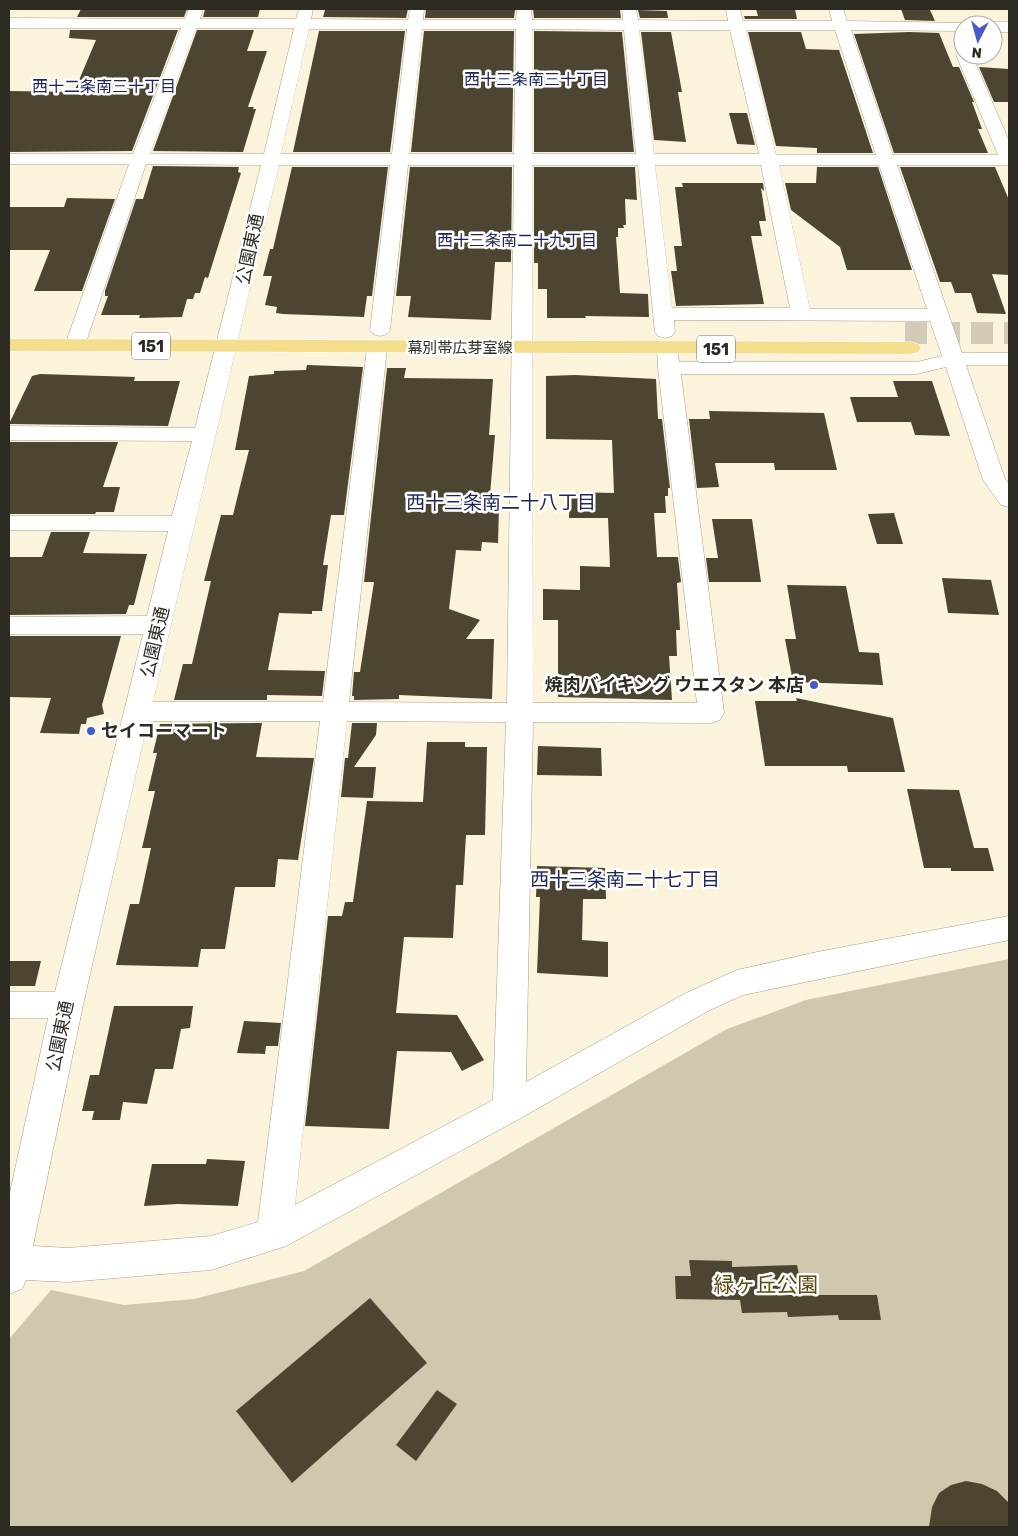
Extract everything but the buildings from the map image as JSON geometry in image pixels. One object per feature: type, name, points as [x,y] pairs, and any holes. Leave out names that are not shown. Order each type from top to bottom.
[{"type":"main road","name":"幕別帯広芽室線","points":[[9,328],[78,337]]},
{"type":"main road","name":"幕別帯広芽室線","points":[[9,345],[78,337],[666,341],[908,340]]},
{"type":"street","points":[[78,23],[85,9]]},
{"type":"street","points":[[943,9],[953,21]]},
{"type":"street","points":[[78,337],[139,160],[194,16]]},
{"type":"street","points":[[9,23],[78,23],[194,16],[838,17],[953,26]]},
{"type":"street","name":"公園東通","points":[[10,1267],[67,1005],[182,524],[229,338],[304,16]]},
{"type":"street","points":[[274,1234],[416,16]]},
{"type":"street","points":[[509,1108],[520,712],[524,17]]},
{"type":"street","points":[[138,711],[711,713],[666,341],[630,17]]},
{"type":"street","points":[[735,17],[769,160],[801,314]]},
{"type":"street","points":[[838,17],[994,480],[1009,500]]},
{"type":"street","points":[[9,159],[1009,160],[968,65]]},
{"type":"street","points":[[666,341],[801,314],[937,315]]},
{"type":"street","points":[[666,341],[917,368],[953,359],[1009,359]]},
{"type":"street","points":[[9,433],[205,435]]},
{"type":"street","points":[[9,523],[182,524]]},
{"type":"street","points":[[9,625],[159,625]]},
{"type":"street","points":[[10,1267],[68,1266],[211,1253],[274,1234],[509,1108],[696,1002],[737,983],[817,965],[1009,928]]},
{"type":"street","points":[[9,1004],[67,1005]]},
{"type":"green space","name":"緑ヶ丘公園","points":[[1009,959],[1009,1527],[9,1527],[9,1339],[51,1290],[124,1305],[194,1299],[304,1271],[727,1029],[806,1000]]},
{"type":"tunnel","points":[[905,333],[1009,333]]},
{"type":"place","name":"焼肉バイキング ウエスタン 本店","points":[[814,685]]},
{"type":"place","name":"セイコーマート","points":[[91,731]]},
{"type":"district","name":"西十三条南三十丁目","points":[[536,79]]},
{"type":"district","name":"西十二条南三十丁目","points":[[104,86]]},
{"type":"district","name":"西十三条南二十九丁目","points":[[517,240]]},
{"type":"district","name":"西十三条南二十八丁目","points":[[501,502]]},
{"type":"district","name":"西十三条南二十七丁目","points":[[625,879]]}]
